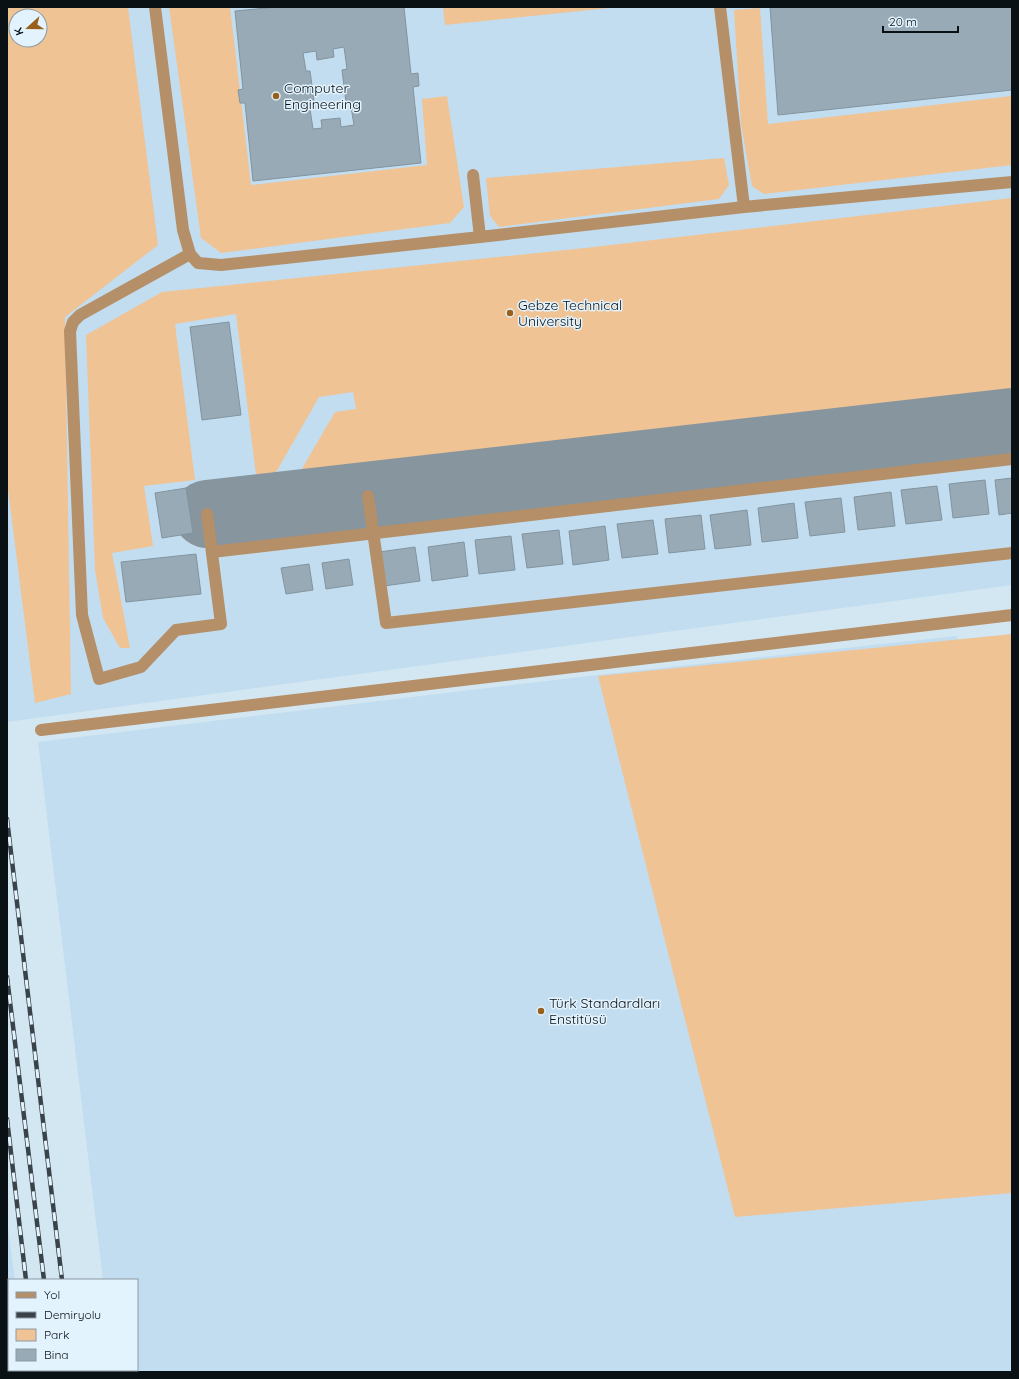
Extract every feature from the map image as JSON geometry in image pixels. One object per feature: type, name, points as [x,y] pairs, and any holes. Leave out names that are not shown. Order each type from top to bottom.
[{"type":"street","points":[[155,7],[182,230],[190,254],[198,263],[221,264],[480,238],[744,207],[1012,182]]},
{"type":"street","points":[[720,7],[744,207]]},
{"type":"street","points":[[473,175],[480,238]]},
{"type":"street","points":[[190,254],[80,315],[73,322],[70,331],[82,615],[99,679],[141,668],[176,630],[221,624],[207,514]]},
{"type":"street","points":[[212,552],[1012,459]]},
{"type":"street","points":[[368,496],[386,623],[1012,552]]},
{"type":"street","points":[[41,730],[1012,615]]},
{"type":"shaded area","name":"Gebze Technical University","points":[[7,7],[1012,7],[1012,585],[7,722]]},
{"type":"shaded area","name":"Türk Standardları Enstitüsü","points":[[956,636],[1012,738],[1012,1372],[113,1372],[138,1371],[138,1279],[103,1279],[38,742],[588,676]]},
{"type":"shaded area","points":[[7,1219],[15,1279],[8,1279],[8,1371],[26,1372],[7,1372]]},
{"type":"green space","points":[[7,7],[128,7],[158,245],[65,317],[71,694],[35,703],[7,481]]},
{"type":"green space","points":[[169,7],[230,7],[251,185],[427,165],[422,99],[447,96],[464,207],[450,223],[221,253],[201,238]]},
{"type":"green space","points":[[443,7],[619,7],[445,25]]},
{"type":"green space","points":[[760,8],[768,124],[1012,96],[1012,165],[764,194],[752,186],[741,124],[734,10]]},
{"type":"green space","points":[[724,158],[729,185],[719,199],[499,227],[490,216],[486,178]]},
{"type":"green space","points":[[1012,198],[1012,392],[296,479],[335,412],[356,409],[353,392],[319,397],[271,481],[257,483],[236,314],[175,324],[195,480],[144,486],[153,546],[112,553],[130,648],[120,648],[103,618],[95,570],[86,335],[162,292],[585,248]]},
{"type":"green space","points":[[1012,634],[1012,1193],[735,1217],[598,676]]},
{"type":"building","name":"Computer Engineering","points":[[277,7],[404,7],[411,74],[418,73],[419,86],[413,87],[421,163],[253,181],[245,103],[240,103],[238,90],[243,89],[235,11]],"holes":[[[344,47],[347,69],[342,70],[346,102],[350,101],[354,125],[341,127],[340,118],[321,120],[322,128],[313,129],[310,109],[315,108],[310,71],[306,71],[303,53],[316,51],[317,60],[334,57],[333,49]]]},
{"type":"building","points":[[770,7],[1012,7],[1012,90],[778,115]]},
{"type":"building","points":[[229,322],[241,415],[202,420],[190,327]]},
{"type":"building","points":[[1012,478],[1012,513],[999,515],[995,480]]},
{"type":"building","points":[[985,480],[989,514],[953,518],[949,484]]},
{"type":"building","points":[[937,486],[942,520],[906,524],[901,490]]},
{"type":"building","points":[[186,488],[193,533],[162,538],[155,493]]},
{"type":"building","points":[[891,492],[895,526],[858,530],[854,497]]},
{"type":"building","points":[[841,498],[845,532],[810,536],[805,502]]},
{"type":"building","points":[[794,503],[798,538],[762,542],[758,508]]},
{"type":"building","points":[[747,510],[751,545],[715,549],[710,515]]},
{"type":"building","points":[[701,515],[705,549],[669,553],[665,519]]},
{"type":"building","points":[[653,520],[658,554],[622,558],[617,524]]},
{"type":"building","points":[[605,526],[609,560],[573,565],[569,531]]},
{"type":"building","points":[[559,530],[563,564],[527,568],[522,534]]},
{"type":"building","points":[[511,536],[515,570],[479,574],[475,540]]},
{"type":"building","points":[[464,542],[468,576],[432,581],[428,547]]},
{"type":"building","points":[[415,547],[420,581],[384,586],[379,552]]},
{"type":"building","points":[[196,554],[201,594],[126,602],[121,562]]},
{"type":"building","points":[[349,559],[353,585],[326,589],[322,563]]},
{"type":"building","points":[[309,564],[313,590],[286,594],[281,568]]},
{"type":"taxiway","points":[[207,514],[1012,422]]},
{"type":"railway","points":[[7,819],[62,1279]]},
{"type":"railway","points":[[7,977],[44,1279]]},
{"type":"railway","points":[[7,1119],[26,1279]]},
{"type":"place","name":"Computer Engineering","points":[[276,96]]},
{"type":"place","name":"Gebze Technical University","points":[[510,313]]},
{"type":"place","name":"Türk Standardları Enstitüsü","points":[[541,1011]]}]
